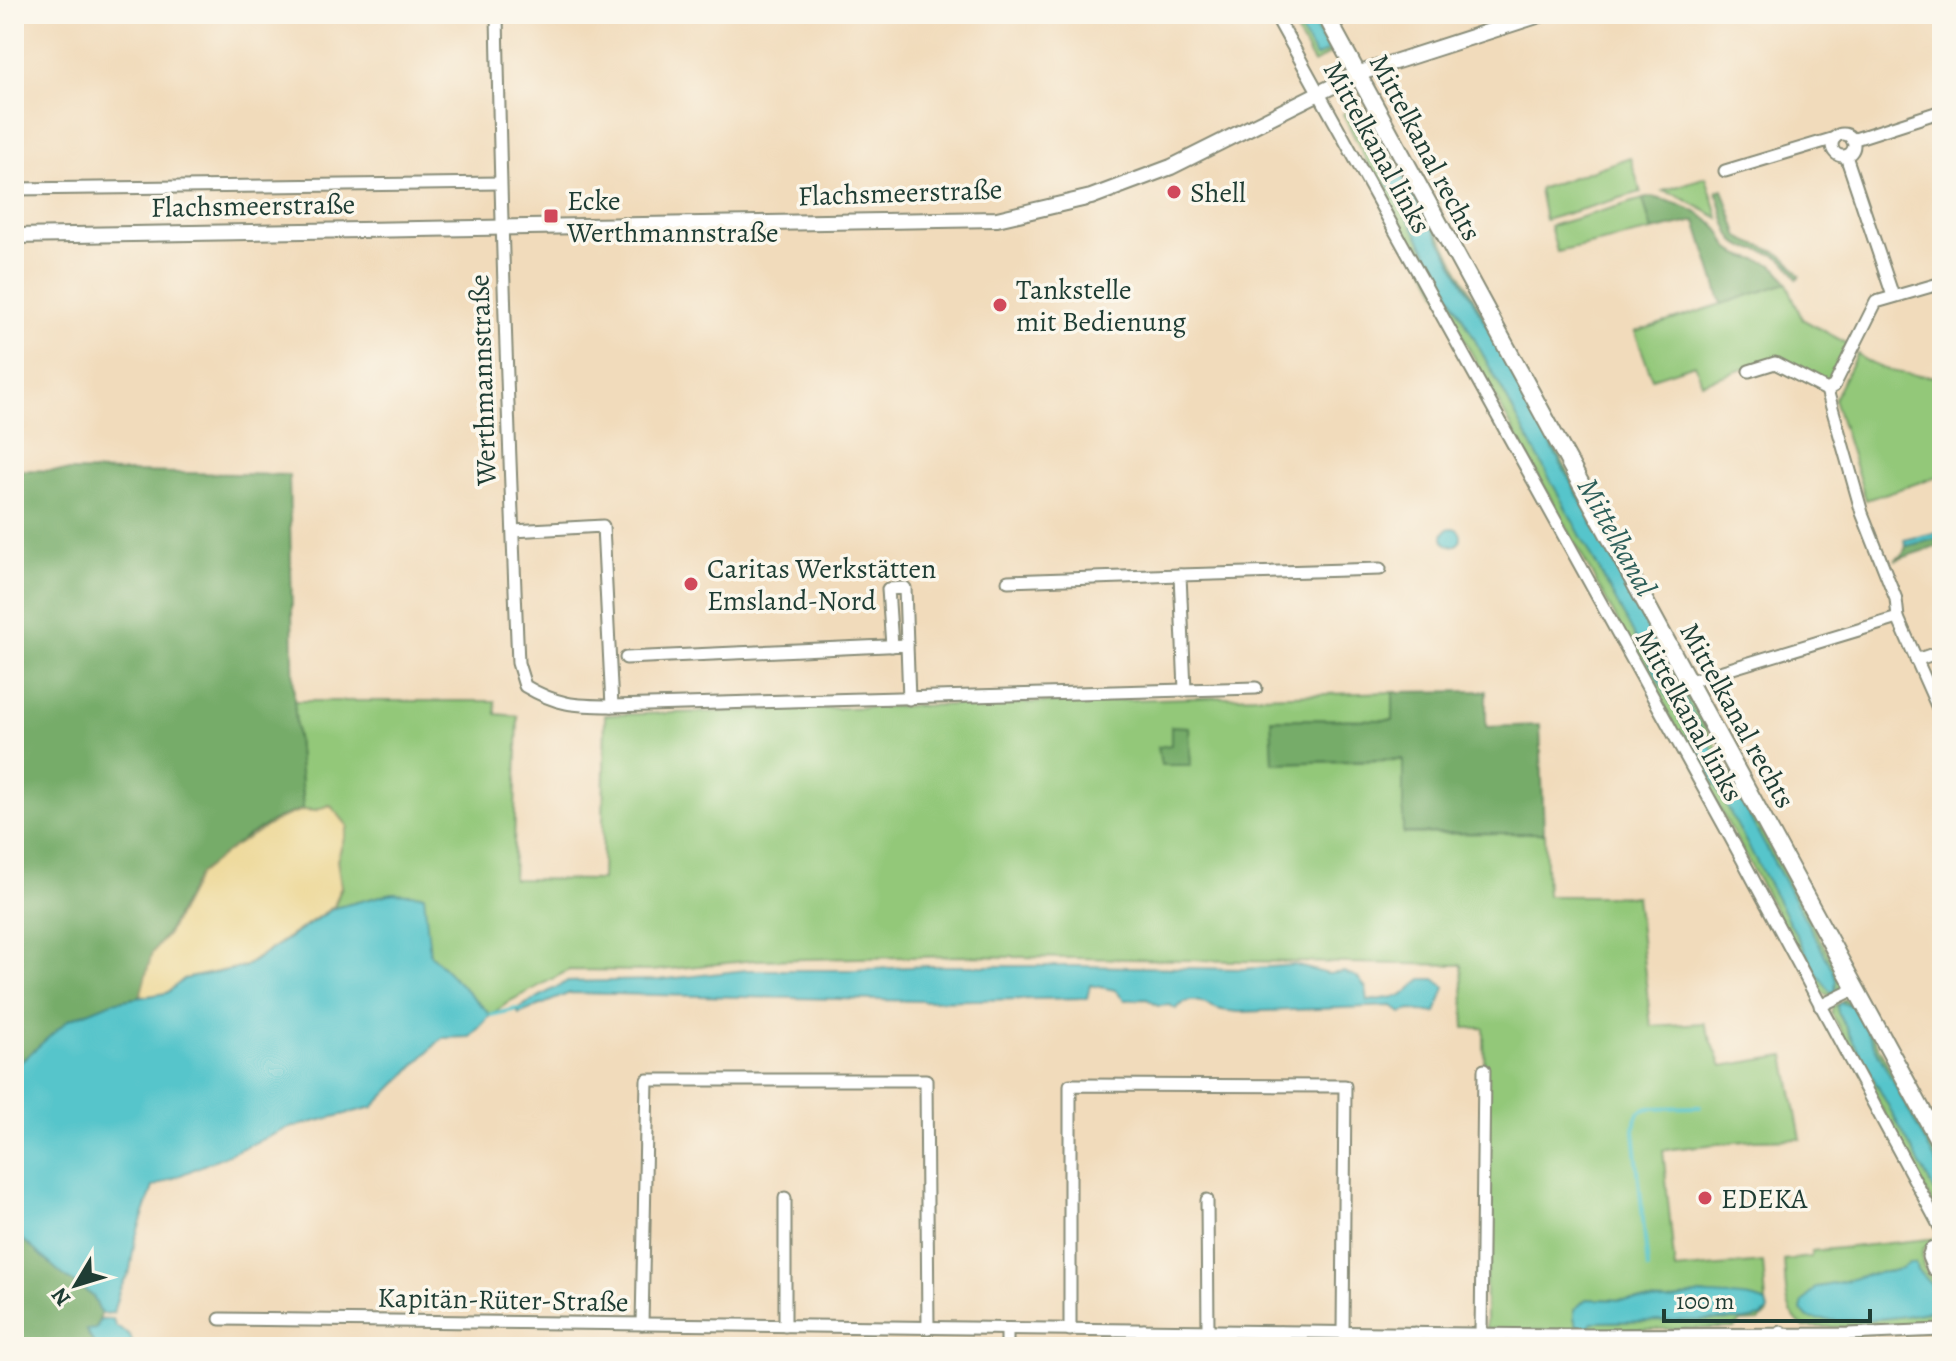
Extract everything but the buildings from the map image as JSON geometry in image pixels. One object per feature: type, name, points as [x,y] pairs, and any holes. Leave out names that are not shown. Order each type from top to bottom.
[{"type":"main road","name":"Mittelkanal rechts","points":[[1325,14],[1338,83],[1690,681],[1942,1147]]},
{"type":"street","name":"Werthmannstraße","points":[[497,14],[501,227],[518,663],[525,686],[550,701],[574,706],[612,706]]},
{"type":"street","name":"Mittelkanal links","points":[[1275,14],[1338,83],[1725,827],[1942,1231]]},
{"type":"street","name":"Flachsmeerstraße","points":[[14,236],[997,219],[1091,197],[1171,167],[1338,83],[1543,14]]},
{"type":"street","points":[[1852,140],[1942,111]]},
{"type":"street","points":[[1725,171],[1843,135],[1852,140],[1854,147],[1846,156]]},
{"type":"street","points":[[1835,138],[1835,153],[1846,156]]},
{"type":"street","points":[[1846,156],[1893,296]]},
{"type":"street","name":"Flachsmeerstraße","points":[[14,189],[500,183]]},
{"type":"street","points":[[1827,390],[1834,386],[1876,302],[1942,283]]},
{"type":"street","points":[[1749,371],[1775,363],[1827,390],[1862,513],[1896,599],[1898,618],[1942,717]]},
{"type":"street","points":[[513,531],[603,526],[612,706],[1256,688]]},
{"type":"street","points":[[1008,581],[1380,569]]},
{"type":"street","points":[[1180,575],[1185,690]]},
{"type":"street","points":[[892,646],[888,589],[905,588],[909,699]]},
{"type":"street","points":[[1690,681],[1898,618]]},
{"type":"street","points":[[626,658],[907,645]]},
{"type":"street","points":[[1916,660],[1942,651]]},
{"type":"street","points":[[1820,1006],[1857,988]]},
{"type":"street","points":[[1481,1334],[1484,1070]]},
{"type":"street","points":[[642,1324],[647,1080],[926,1080],[928,1328]]},
{"type":"street","points":[[1070,1330],[1070,1085],[1345,1086],[1343,1332]]},
{"type":"street","points":[[785,1198],[785,1326]]},
{"type":"street","points":[[1207,1200],[1208,1331]]},
{"type":"street","points":[[1942,1244],[1934,1246],[1928,1257],[1933,1269],[1942,1271]]},
{"type":"street","name":"Kapitän-Rüter-Straße","points":[[220,1319],[1481,1334],[1559,1341],[1604,1334],[1848,1334],[1942,1330]]},
{"type":"street","points":[[1007,1329],[1007,1347]]},
{"type":"street","points":[[1144,1330],[1144,1347]]},
{"type":"street","points":[[1280,1332],[1280,1347]]},
{"type":"street","points":[[1781,1332],[1781,1347]]},
{"type":"street","points":[[1415,1333],[1415,1347]]},
{"type":"street","points":[[1604,1334],[1604,1347]]},
{"type":"green space","points":[[1286,14],[1313,14],[1333,52],[1314,63]]},
{"type":"green space","points":[[1360,104],[1435,226],[1842,979],[1838,993],[1828,995],[1818,989],[1365,158],[1343,114]]},
{"type":"green space","points":[[1630,157],[1641,192],[1545,220],[1539,189]]},
{"type":"green space","points":[[1706,177],[1719,218],[1663,191]]},
{"type":"green space","points":[[1723,189],[1739,237],[1786,258],[1800,276],[1797,279],[1782,259],[1747,248],[1734,240],[1717,191]]},
{"type":"green space","points":[[1651,197],[1678,204],[1704,217],[1718,229],[1732,251],[1777,268],[1787,283],[1722,304],[1696,221],[1652,231],[1643,199]]},
{"type":"green space","points":[[1643,199],[1652,231],[1557,252],[1550,226]]},
{"type":"green space","points":[[1787,283],[1802,319],[1848,344],[1829,380],[1823,382],[1776,358],[1702,383],[1695,364],[1652,378],[1635,332]]},
{"type":"green space","points":[[1857,353],[1885,369],[1942,377],[1942,475],[1866,500],[1834,399]]},
{"type":"green space","points":[[14,470],[289,475],[294,701],[303,809],[247,836],[199,874],[167,933],[152,953],[140,997],[112,1002],[68,1020],[14,1068]]},
{"type":"green space","points":[[1942,537],[1942,545],[1895,560],[1903,554],[1906,546]]},
{"type":"green space","points":[[1486,691],[1486,727],[1540,725],[1544,833],[1403,833],[1403,759],[1273,763],[1271,719],[1393,720],[1393,692]]},
{"type":"green space","points":[[1393,692],[1393,720],[1272,719],[1273,763],[1403,760],[1403,834],[1545,833],[1547,896],[1636,896],[1651,1026],[1704,1023],[1722,1066],[1785,1056],[1801,1139],[1754,1140],[1663,1150],[1675,1270],[1763,1262],[1767,1314],[1759,1321],[1741,1322],[1735,1328],[1591,1330],[1589,1326],[1591,1322],[1744,1320],[1729,1299],[1701,1294],[1669,1301],[1586,1299],[1574,1318],[1579,1330],[1489,1330],[1486,1327],[1484,1028],[1465,1028],[1462,965],[962,956],[755,960],[651,971],[569,970],[510,1001],[491,1015],[430,954],[393,893],[334,908],[342,886],[337,861],[348,826],[330,805],[315,810],[303,809],[294,701],[495,701],[496,714],[518,716],[513,879],[602,880],[605,715]]},
{"type":"green space","points":[[1171,726],[1189,727],[1191,765],[1161,765],[1158,747],[1171,745]]},
{"type":"green space","points":[[1845,1000],[1856,1006],[1942,1164],[1942,1222],[1832,1014],[1832,1007]]},
{"type":"green space","points":[[14,1232],[63,1275],[93,1296],[101,1314],[96,1329],[86,1331],[96,1347],[14,1347]]},
{"type":"green space","points":[[1938,1238],[1923,1249],[1922,1260],[1927,1274],[1942,1280],[1942,1321],[1907,1327],[1804,1327],[1792,1315],[1784,1260],[1811,1257],[1812,1251]]},
{"type":"sand","points":[[330,805],[348,826],[337,860],[341,886],[334,906],[245,966],[184,979],[167,993],[140,997],[152,953],[168,934],[199,874],[233,847],[281,818]]},
{"type":"water","points":[[1291,14],[1308,14],[1328,51],[1316,57]]},
{"type":"water","points":[[1357,107],[1371,123],[1448,254],[1833,970],[1835,992],[1831,992],[1819,977],[1435,266],[1348,112]]},
{"type":"water","points":[[1452,528],[1461,537],[1452,546],[1443,537]]},
{"type":"water","points":[[1942,531],[1942,537],[1906,546],[1904,540]]},
{"type":"water","points":[[393,893],[424,895],[430,954],[491,1015],[470,1037],[442,1038],[373,1107],[286,1129],[153,1187],[135,1239],[130,1270],[119,1291],[113,1313],[101,1314],[93,1296],[63,1275],[14,1232],[14,1068],[68,1020],[112,1002],[167,993],[184,979],[245,967],[334,908]]},
{"type":"water","points":[[1294,965],[1328,974],[1344,972],[1357,977],[1366,988],[1368,1001],[1402,996],[1422,979],[1435,979],[1445,987],[1436,1013],[1411,1010],[1401,1013],[1392,1006],[1239,1012],[1192,1001],[1176,1009],[1170,1005],[1158,1006],[1147,999],[1124,1000],[1115,990],[1090,985],[1087,998],[921,1001],[570,993],[519,1014],[517,1009],[566,982],[659,980],[746,970],[927,966],[1244,969]]},
{"type":"water","points":[[1840,1003],[1851,1005],[1856,1012],[1942,1173],[1942,1205],[1838,1013]]},
{"type":"water","points":[[1915,1263],[1917,1270],[1933,1287],[1942,1287],[1942,1307],[1912,1315],[1857,1320],[1808,1318],[1801,1310],[1803,1302],[1816,1287],[1893,1271]]},
{"type":"water","points":[[1700,1294],[1759,1300],[1766,1303],[1768,1311],[1762,1317],[1745,1320],[1592,1322],[1589,1326],[1578,1327],[1574,1318],[1574,1310],[1586,1299],[1669,1301]]},
{"type":"water","points":[[113,1319],[115,1326],[130,1335],[134,1347],[96,1347],[86,1330],[96,1329],[100,1320]]},
{"type":"waterway","points":[[491,1015],[517,1009]]},
{"type":"waterway","points":[[1648,1269],[1634,1131],[1636,1119],[1641,1111],[1649,1108],[1700,1107]]},
{"type":"place","name":"Shell","points":[[1174,192]]},
{"type":"place","name":"Ecke Werthmannstraße","points":[[551,216]]},
{"type":"place","name":"Tankstelle mit Bedienung","points":[[1000,305]]},
{"type":"place","name":"Caritas Werkstätten Emsland-Nord","points":[[691,584]]},
{"type":"place","name":"EDEKA","points":[[1705,1198]]},
{"type":"water label","name":"Mittelkanal","points":[[1617,537]]}]
